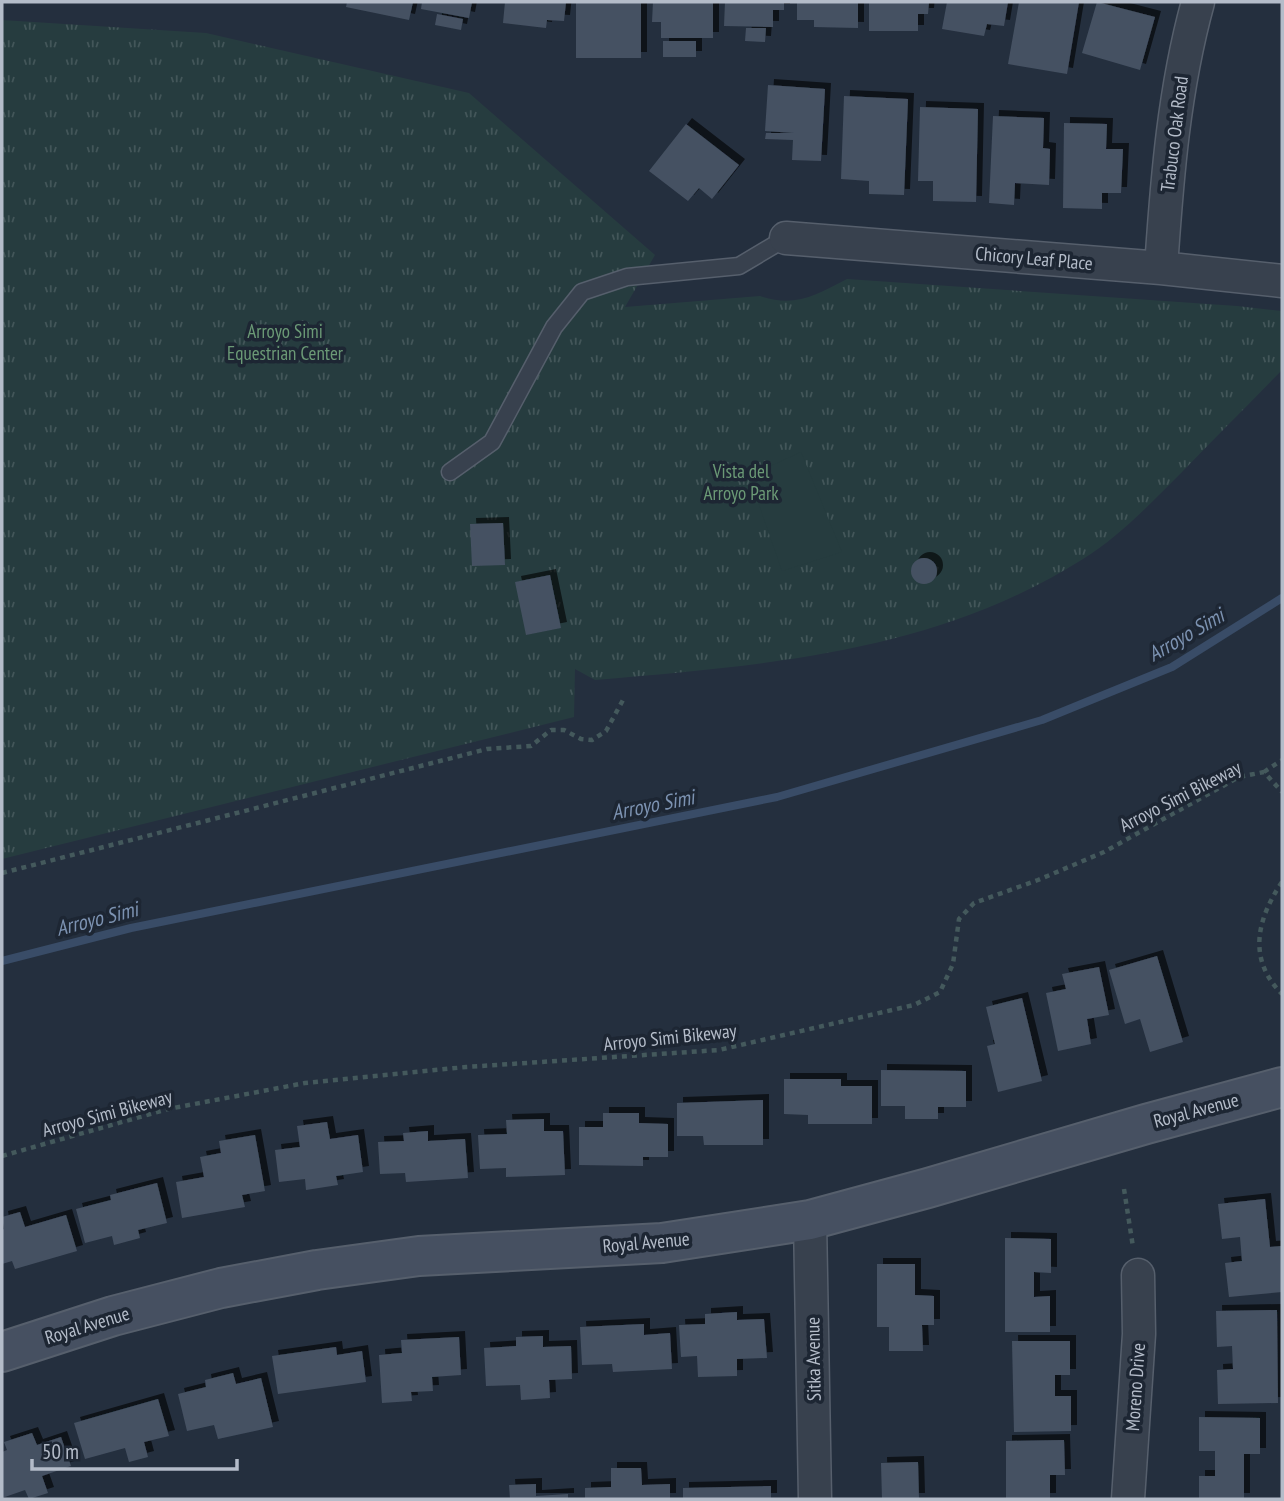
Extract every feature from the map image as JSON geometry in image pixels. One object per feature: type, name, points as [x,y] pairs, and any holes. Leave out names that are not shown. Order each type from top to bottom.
[{"type":"main road","name":"Royal Avenue","points":[[2,1352],[113,1316],[221,1289],[317,1270],[419,1256],[662,1243],[810,1220],[1282,1087]]},
{"type":"street","name":"Trabuco Oak Road","points":[[1161,268],[1174,114],[1186,46],[1198,2]]},
{"type":"street","name":"Chicory Leaf Place","points":[[786,238],[1161,268],[1282,281]]},
{"type":"street","name":"Sitka Avenue","points":[[810,1220],[815,1499]]},
{"type":"street","name":"Moreno Drive","points":[[1128,1499],[1139,1334],[1138,1275]]},
{"type":"lane","points":[[450,472],[492,442],[554,327],[582,292],[627,277],[739,266],[786,238]]},
{"type":"path","points":[[2,873],[487,749],[531,746],[551,730],[564,730],[582,739],[592,740],[606,731],[623,699]]},
{"type":"path","points":[[1264,772],[1282,760]]},
{"type":"path","name":"Arroyo Simi Bikeway","points":[[2,1156],[168,1109],[305,1083],[466,1067],[719,1050],[914,1005],[940,992],[953,964],[959,919],[974,903],[1104,852],[1239,777],[1264,772],[1282,792]]},
{"type":"path","points":[[1282,882],[1269,902],[1259,931],[1259,948],[1265,973],[1282,994]]},
{"type":"path","points":[[1124,1189],[1138,1275]]},
{"type":"green space","name":"Arroyo Simi Equestrian Center","points":[[2,20],[206,33],[469,93],[655,255],[625,307],[760,296],[784,301],[795,300],[815,295],[847,279],[1237,306],[1282,311],[1282,370],[1135,519],[1110,540],[1083,559],[1026,591],[968,615],[908,635],[785,660],[595,680],[575,669],[574,717],[2,859]]},
{"type":"green space","points":[[801,452],[842,552],[782,571],[749,476]]},
{"type":"building","points":[[347,2],[413,2],[409,20],[346,7]]},
{"type":"building","points":[[422,2],[472,2],[469,18],[421,9]]},
{"type":"building","points":[[505,2],[566,2],[564,21],[547,20],[546,28],[503,23]]},
{"type":"building","points":[[576,2],[641,2],[641,58],[576,58]]},
{"type":"building","points":[[653,2],[713,2],[713,38],[661,38],[661,22],[652,22]]},
{"type":"building","points":[[725,2],[784,2],[784,10],[773,10],[773,27],[724,26]]},
{"type":"building","points":[[797,2],[858,2],[858,28],[814,27],[814,20],[797,20]]},
{"type":"building","points":[[869,2],[929,2],[928,14],[918,14],[918,31],[869,31]]},
{"type":"building","points":[[947,2],[1008,2],[1004,26],[987,24],[984,36],[942,29]]},
{"type":"building","points":[[1019,2],[1079,2],[1067,74],[1008,64]]},
{"type":"building","points":[[1097,2],[1155,17],[1140,70],[1082,53]]},
{"type":"building","points":[[437,14],[463,19],[461,30],[435,25]]},
{"type":"building","points":[[746,28],[766,28],[765,42],[745,41]]},
{"type":"building","points":[[663,41],[696,41],[696,57],[663,57]]},
{"type":"building","points":[[768,85],[825,89],[821,161],[792,160],[793,140],[765,139],[766,133],[794,133],[765,131]]},
{"type":"building","points":[[844,96],[908,99],[904,195],[869,194],[869,181],[841,179]]},
{"type":"building","points":[[920,107],[978,109],[976,202],[933,201],[933,181],[918,181]]},
{"type":"building","points":[[993,116],[1044,118],[1043,148],[1050,149],[1049,185],[1015,183],[1014,205],[989,203]]},
{"type":"building","points":[[1064,123],[1107,124],[1106,149],[1123,149],[1121,193],[1102,193],[1102,209],[1063,208]]},
{"type":"building","points":[[686,124],[739,165],[712,199],[699,188],[688,201],[649,171]]},
{"type":"building","points":[[503,523],[505,565],[472,566],[470,524]]},
{"type":"building","points":[[924,558],[933,562],[937,571],[933,580],[924,584],[915,580],[911,571],[915,562]]},
{"type":"building","points":[[550,575],[561,628],[526,635],[515,582]]},
{"type":"building","points":[[1157,956],[1183,1042],[1150,1052],[1140,1019],[1125,1024],[1109,970]]},
{"type":"building","points":[[1099,967],[1109,1015],[1087,1019],[1091,1044],[1058,1051],[1046,993],[1066,989],[1062,974]]},
{"type":"building","points":[[1022,998],[1042,1081],[998,1092],[987,1046],[995,1044],[986,1007]]},
{"type":"building","points":[[881,1070],[966,1071],[966,1107],[938,1107],[938,1119],[905,1119],[905,1106],[881,1106]]},
{"type":"building","points":[[784,1079],[841,1079],[841,1086],[872,1086],[872,1124],[808,1124],[808,1115],[784,1114]]},
{"type":"building","points":[[763,1100],[763,1145],[704,1145],[703,1136],[677,1136],[677,1103]]},
{"type":"building","points":[[603,1113],[639,1113],[639,1123],[668,1124],[668,1157],[643,1157],[643,1166],[579,1165],[579,1127],[603,1127]]},
{"type":"building","points":[[544,1119],[544,1131],[563,1131],[565,1175],[506,1177],[506,1168],[480,1169],[478,1135],[507,1134],[506,1120]]},
{"type":"building","points":[[327,1122],[330,1139],[358,1135],[363,1172],[336,1176],[338,1185],[306,1190],[305,1179],[279,1182],[275,1150],[300,1147],[297,1126]]},
{"type":"building","points":[[428,1131],[428,1141],[465,1139],[468,1178],[406,1182],[405,1173],[380,1174],[378,1142],[404,1141],[403,1133]]},
{"type":"building","points":[[255,1135],[265,1191],[242,1195],[245,1207],[182,1218],[176,1182],[204,1177],[200,1157],[221,1153],[219,1141]]},
{"type":"building","points":[[157,1183],[167,1223],[138,1230],[140,1238],[114,1245],[112,1236],[85,1243],[76,1209],[111,1200],[110,1195]]},
{"type":"building","points":[[1265,1199],[1270,1247],[1282,1246],[1282,1292],[1229,1297],[1225,1263],[1242,1261],[1240,1237],[1222,1239],[1218,1204]]},
{"type":"building","points":[[20,1212],[25,1227],[66,1215],[77,1251],[15,1269],[12,1261],[2,1264],[2,1217]]},
{"type":"building","points":[[1005,1238],[1051,1239],[1051,1273],[1034,1272],[1034,1297],[1050,1296],[1050,1332],[1005,1332]]},
{"type":"building","points":[[877,1264],[915,1264],[915,1295],[934,1296],[934,1325],[922,1325],[923,1351],[889,1351],[889,1327],[877,1327]]},
{"type":"building","points":[[1277,1310],[1278,1403],[1218,1404],[1217,1370],[1233,1369],[1232,1346],[1217,1347],[1216,1311]]},
{"type":"building","points":[[737,1312],[737,1320],[764,1319],[767,1358],[737,1359],[737,1376],[698,1377],[697,1356],[681,1357],[679,1325],[705,1324],[705,1314]]},
{"type":"building","points":[[644,1324],[644,1335],[670,1333],[672,1369],[613,1372],[612,1364],[582,1365],[580,1327]]},
{"type":"building","points":[[543,1336],[543,1347],[571,1346],[572,1379],[549,1380],[550,1398],[521,1400],[520,1385],[486,1386],[484,1348],[516,1346],[516,1337]]},
{"type":"building","points":[[459,1337],[461,1375],[432,1377],[433,1391],[411,1392],[412,1401],[382,1403],[379,1355],[402,1353],[401,1340]]},
{"type":"building","points":[[1012,1341],[1070,1341],[1070,1375],[1055,1375],[1055,1396],[1071,1396],[1071,1431],[1014,1432]]},
{"type":"building","points":[[336,1347],[337,1355],[362,1351],[366,1382],[278,1394],[272,1356]]},
{"type":"building","points":[[233,1373],[236,1384],[261,1378],[273,1427],[218,1439],[214,1425],[187,1431],[178,1394],[206,1387],[205,1380]]},
{"type":"building","points":[[158,1399],[169,1436],[144,1442],[148,1457],[129,1462],[125,1448],[85,1459],[74,1423]]},
{"type":"building","points":[[1199,1417],[1260,1418],[1260,1454],[1244,1454],[1244,1499],[1199,1499],[1199,1476],[1215,1476],[1215,1451],[1199,1451]]},
{"type":"building","points":[[32,1433],[37,1445],[61,1437],[71,1466],[42,1476],[48,1493],[29,1499],[25,1490],[2,1498],[2,1452],[7,1450],[4,1442]]},
{"type":"building","points":[[1064,1440],[1065,1475],[1050,1475],[1050,1499],[1006,1499],[1006,1441]]},
{"type":"building","points":[[918,1462],[919,1499],[882,1499],[881,1463]]},
{"type":"building","points":[[611,1468],[641,1468],[642,1485],[670,1484],[670,1499],[585,1499],[585,1488],[611,1487]]},
{"type":"building","points":[[536,1484],[536,1496],[568,1494],[568,1499],[510,1499],[509,1485]]},
{"type":"building","points":[[771,1486],[771,1499],[683,1499],[683,1488]]},
{"type":"waterway","name":"Arroyo Simi","points":[[2,961],[131,928],[777,797],[1042,720],[1172,667],[1282,598]]},
{"type":"park label","name":"Vista del Arroyo Park","points":[[741,482]]}]
